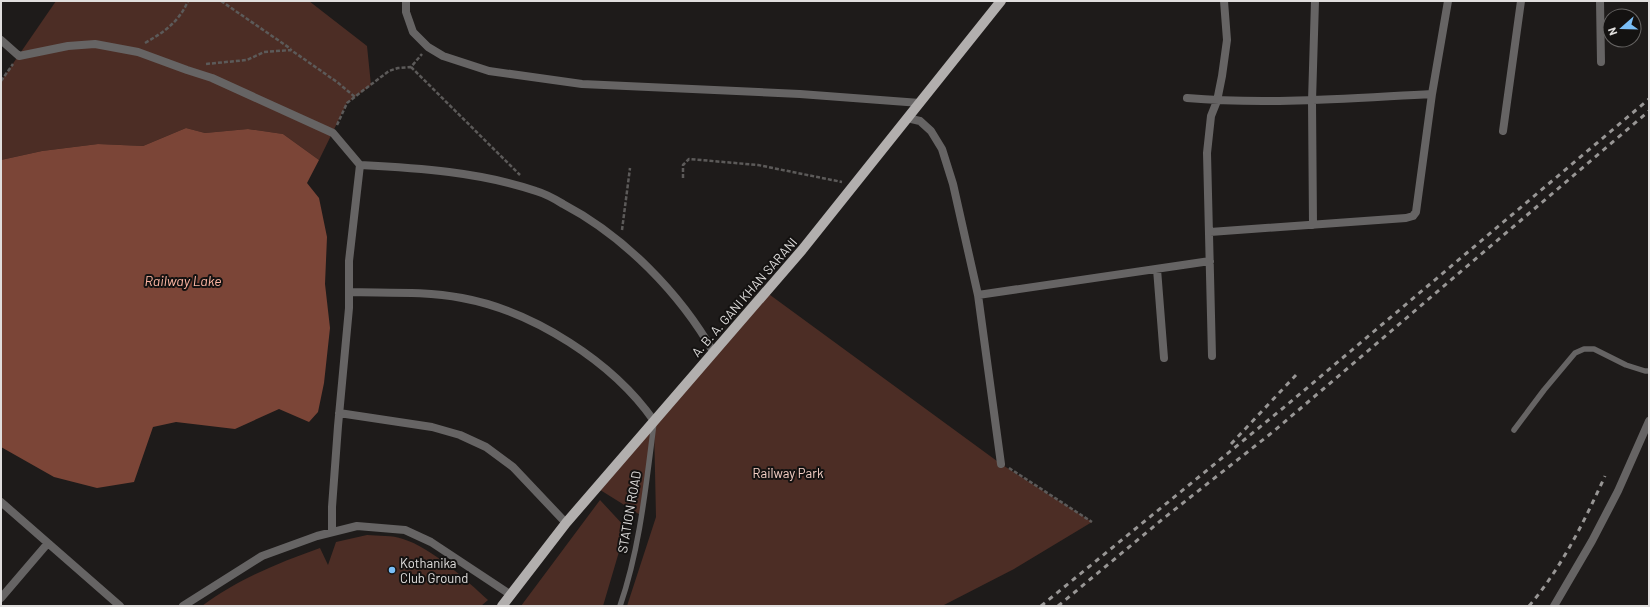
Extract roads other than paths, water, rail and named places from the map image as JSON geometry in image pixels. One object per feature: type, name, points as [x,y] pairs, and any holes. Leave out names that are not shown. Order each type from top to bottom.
[{"type":"main road","name":"A. B. A. GANI KHAN SARANI","points":[[502,606],[566,523],[802,250],[1001,1]]},
{"type":"street","points":[[406,1],[406,12],[413,32],[428,47],[443,56],[490,70],[582,84],[800,94],[920,103]]},
{"type":"street","points":[[1212,356],[1207,153],[1211,116],[1217,101],[1227,40],[1224,1]]},
{"type":"street","points":[[1313,225],[1312,101],[1315,1]]},
{"type":"street","points":[[1210,232],[1406,218],[1413,216],[1416,212],[1432,94],[1448,1]]},
{"type":"street","points":[[1503,131],[1522,1]]},
{"type":"street","points":[[1600,1],[1601,62]]},
{"type":"street","points":[[1,40],[19,56],[68,46],[95,44],[138,52],[212,78],[333,133],[360,165],[349,261],[349,308],[339,413],[332,507],[332,532]]},
{"type":"street","points":[[1187,98],[1217,101],[1312,101],[1432,94]]},
{"type":"street","points":[[907,118],[920,121],[932,131],[942,149],[954,184],[978,296],[1002,464]]},
{"type":"street","points":[[360,165],[422,168],[467,175],[536,191],[586,216],[620,240],[675,296],[702,331],[714,352]]},
{"type":"street","points":[[978,296],[1210,261]]},
{"type":"street","points":[[1157,269],[1164,358]]},
{"type":"street","points":[[349,292],[420,294],[461,298],[493,306],[523,317],[557,333],[605,368],[644,406],[654,421]]},
{"type":"street","points":[[339,413],[432,427],[460,435],[486,446],[513,467],[566,523]]},
{"type":"street","points":[[1554,606],[1592,541],[1618,491],[1649,421]]},
{"type":"street","points":[[1,502],[120,606]]},
{"type":"street","points":[[183,606],[262,556],[317,536],[357,526],[405,530],[431,542],[511,595]]},
{"type":"street","points":[[1,598],[48,543]]},
{"type":"lane","points":[[1514,430],[1544,390],[1575,353],[1584,349],[1594,349],[1626,365],[1649,371]]},
{"type":"lane","name":"STATION ROAD","points":[[620,606],[627,585],[642,516],[654,421]]},
{"type":"water","name":"Railway Lake","points":[[186,128],[205,133],[248,129],[283,134],[319,160],[307,183],[319,198],[327,237],[325,284],[330,328],[324,383],[318,412],[309,422],[279,409],[235,429],[176,422],[153,427],[134,482],[97,488],[54,477],[1,447],[1,160],[42,151],[98,144],[143,146]]},
{"type":"railway","points":[[1041,606],[1288,404],[1649,99]]},
{"type":"railway","points":[[1058,606],[1164,518],[1274,431],[1649,111]]},
{"type":"railway","points":[[1231,444],[1296,375]]},
{"type":"railway","points":[[1529,606],[1552,576],[1572,544],[1605,476]]},
{"type":"place","name":"Kothanika Club Ground","points":[[392,570]]},
{"type":"park label","name":"Railway Park","points":[[788,473]]}]
